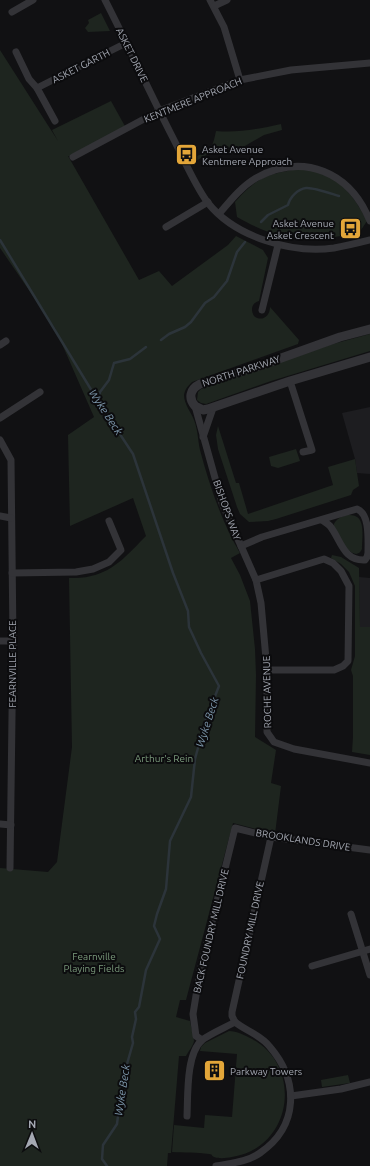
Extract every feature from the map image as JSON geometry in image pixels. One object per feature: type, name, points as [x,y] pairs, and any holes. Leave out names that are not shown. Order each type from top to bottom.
[{"type":"street","points":[[12,12],[33,0]]},
{"type":"street","name":"ASKET DRIVE","points":[[105,0],[159,111],[196,182],[208,202],[219,214],[242,230],[278,245],[304,248],[333,248],[370,240]]},
{"type":"street","points":[[227,0],[212,3],[224,27],[240,80]]},
{"type":"street","name":"ASKET GARTH","points":[[37,88],[126,43]]},
{"type":"street","points":[[16,52],[29,79],[37,88],[55,121]]},
{"type":"street","name":"KENTMERE APPROACH","points":[[72,157],[159,111],[240,80],[292,70],[370,63]]},
{"type":"street","points":[[219,214],[238,192],[256,179],[284,167],[297,166],[322,171],[334,176],[344,183],[360,201],[370,221]]},
{"type":"street","points":[[166,226],[208,202]]},
{"type":"street","points":[[262,310],[278,245]]},
{"type":"street","name":"NORTH PARKWAY","points":[[195,406],[192,402],[191,393],[196,386],[200,384],[259,366],[340,337],[370,329]]},
{"type":"street","points":[[195,406],[203,410],[213,408],[290,381],[370,357]]},
{"type":"street","points":[[290,381],[312,450],[303,452]]},
{"type":"street","points":[[0,418],[40,392]]},
{"type":"street","name":"BISHOPS WAY","points":[[195,406],[222,503],[240,546],[262,537],[357,509],[362,511],[366,516],[368,525],[368,553],[365,560],[357,560],[346,553],[329,526],[322,520]]},
{"type":"street","points":[[203,438],[213,408]]},
{"type":"street","name":"FEARNVILLE PLACE","points":[[0,440],[11,460],[12,641],[10,868]]},
{"type":"street","points":[[0,516],[11,518]]},
{"type":"street","points":[[12,573],[76,572],[93,569],[109,562],[121,550],[109,521]]},
{"type":"street","name":"ROCHE AVENUE","points":[[240,546],[256,580],[261,603],[267,670],[267,732],[274,742],[294,749],[370,763]]},
{"type":"street","points":[[256,580],[324,559],[333,563],[342,571],[349,586],[348,661],[343,666],[334,670],[267,670]]},
{"type":"street","points":[[0,640],[12,641]]},
{"type":"street","points":[[0,824],[11,824]]},
{"type":"street","name":"BROOKLANDS DRIVE","points":[[235,828],[271,837],[370,850]]},
{"type":"street","name":"BACK FOUNDRY MILL DRIVE","points":[[199,1038],[194,1014],[200,971],[235,828]]},
{"type":"street","name":"FOUNDRY MILL DRIVE","points":[[235,1022],[232,1012],[271,837]]},
{"type":"street","points":[[351,914],[370,975]]},
{"type":"street","points":[[312,966],[370,949]]},
{"type":"street","points":[[187,1116],[190,1071],[193,1052],[199,1038],[235,1022],[263,1040],[281,1060],[288,1077],[292,1096],[285,1125],[274,1141],[259,1153],[242,1161],[216,1166]]},
{"type":"street","points":[[292,1096],[341,1089],[370,1082]]},
{"type":"shaded area","points":[[370,407],[370,474],[357,473],[355,459],[342,413]]},
{"type":"shaded area","points":[[359,577],[370,578],[370,627],[360,627]]},
{"type":"green space","points":[[101,13],[110,31],[88,32],[85,28],[89,23],[88,20]]},
{"type":"green space","name":"Arthur's Rein","points":[[0,50],[58,141],[52,130],[111,101],[126,128],[73,157],[68,156],[139,280],[159,271],[172,286],[228,245],[236,236],[263,250],[268,258],[259,301],[252,307],[254,316],[259,319],[265,318],[270,311],[270,307],[299,340],[298,344],[192,382],[186,389],[184,395],[186,405],[193,417],[200,450],[212,490],[227,529],[240,553],[231,558],[240,575],[250,601],[256,675],[255,737],[276,750],[271,783],[281,786],[275,834],[233,823],[186,1000],[180,1000],[176,1017],[190,1021],[194,1041],[186,1056],[179,1056],[171,1153],[168,1153],[167,1166],[0,1166],[0,868],[48,872],[57,862],[72,747],[69,578],[88,577],[100,574],[122,560],[146,536],[133,498],[70,526],[68,435],[94,417],[55,328],[0,248]]},
{"type":"green space","points":[[281,124],[282,130],[264,135],[238,150],[215,150],[194,162],[193,158],[209,149],[213,143],[216,131],[248,130]]},
{"type":"green space","points":[[297,169],[322,173],[337,181],[349,192],[367,221],[359,233],[326,238],[296,238],[268,232],[237,217],[235,202],[249,188],[262,179],[276,173]]},
{"type":"green space","points":[[370,334],[370,351],[271,381],[206,404],[197,400],[198,392],[201,389],[333,344]]},
{"type":"green space","points":[[218,426],[236,483],[239,483],[248,514],[333,485],[328,467],[355,459],[359,486],[353,490],[351,495],[276,519],[249,522],[240,514],[237,507],[218,449],[216,435]]},
{"type":"green space","points":[[296,449],[300,461],[278,468],[271,466],[269,457]]},
{"type":"green space","points":[[347,515],[356,516],[360,519],[362,527],[362,549],[358,553],[354,554],[344,546],[334,528],[336,521]]},
{"type":"green space","points":[[332,555],[341,557],[359,568],[360,627],[370,627],[370,755],[352,752],[353,676],[351,670],[355,656],[355,586],[349,572],[341,564],[331,558]]},
{"type":"green space","points":[[229,1031],[238,1032],[252,1039],[269,1052],[279,1068],[284,1086],[284,1105],[278,1123],[268,1139],[252,1150],[232,1157],[218,1158],[204,1153],[172,1152],[174,1125],[204,1128],[205,1115],[232,1117],[237,1054],[200,1051],[201,1047],[205,1043]]},
{"type":"green space","points":[[348,1075],[350,1083],[322,1087],[321,1080]]},
{"type":"waterway","points":[[261,222],[268,215],[288,205],[291,199],[300,190],[306,188],[313,189],[339,196]]},
{"type":"waterway","name":"Wyke Beck","points":[[0,240],[98,401],[133,454],[173,573],[188,611],[189,627],[219,686],[205,722],[195,759],[191,797],[170,841],[166,889],[154,926],[160,939],[146,970],[139,1007],[135,1012],[136,1019],[132,1037],[133,1043],[127,1064],[124,1068],[117,1124],[103,1145],[102,1159],[107,1166]]},
{"type":"waterway","points":[[161,340],[169,334],[185,327],[191,322],[205,303],[214,297],[227,281],[237,252],[245,242]]},
{"type":"waterway","points":[[98,400],[100,392],[109,380],[114,363],[130,359],[146,347]]},
{"type":"place","name":"Asket Avenue Kentmere Approach","points":[[187,155]]},
{"type":"place","name":"Asket Avenue Asket Crescent","points":[[350,229]]},
{"type":"place","name":"Parkway Towers","points":[[214,1071]]},
{"type":"park label","name":"Fearnville Playing Fields","points":[[94,962]]}]
